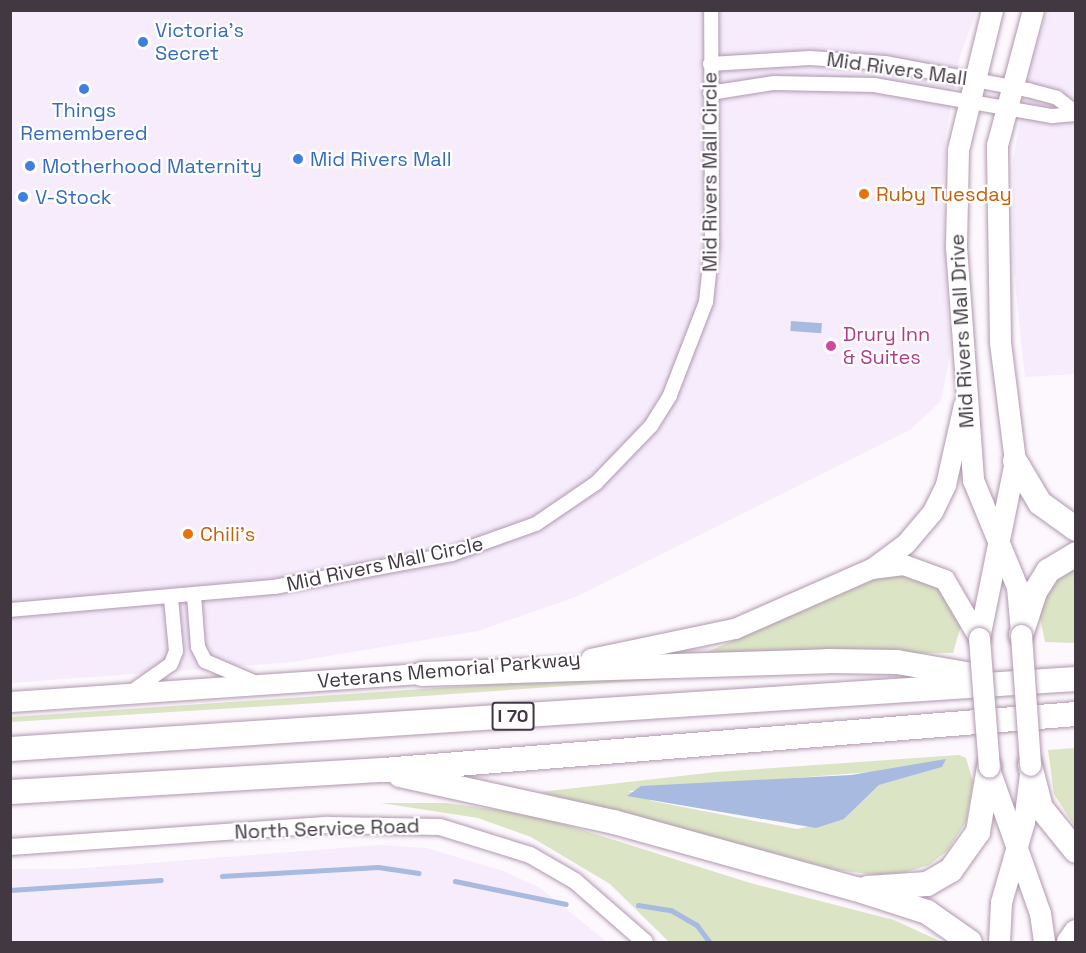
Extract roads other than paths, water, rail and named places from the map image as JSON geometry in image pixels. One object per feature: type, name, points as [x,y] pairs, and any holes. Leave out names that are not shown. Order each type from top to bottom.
[{"type":"highway","points":[[1015,460],[1040,503],[1076,530]]},
{"type":"highway","points":[[1021,635],[1035,592],[1048,571],[1076,554]]},
{"type":"highway","points":[[422,674],[851,661],[897,662],[1016,683]]},
{"type":"highway","name":"I 70","points":[[10,749],[1076,679]]},
{"type":"highway","name":"I 70","points":[[10,792],[383,771],[1076,714]]},
{"type":"highway","points":[[1030,765],[1041,808],[1076,851]]},
{"type":"highway","points":[[856,889],[927,884],[951,870],[978,832],[989,767]]},
{"type":"highway","points":[[383,771],[614,822],[856,889],[927,912],[970,942]]},
{"type":"highway","points":[[1070,942],[1076,932]]},
{"type":"main road","name":"Mid Rivers Mall Drive","points":[[992,10],[967,102],[956,196],[966,397],[973,480],[1017,587],[1030,765],[1024,822],[1001,902],[999,942]]},
{"type":"main road","name":"Mid Rivers Mall Drive","points":[[1032,10],[1010,86],[997,145],[995,230],[1000,342],[1015,460],[979,638],[989,767],[1015,850],[1040,913],[1044,942]]},
{"type":"main road","name":"Veterans Memorial Parkway","points":[[10,702],[422,674],[674,646],[735,629],[872,568],[906,544],[933,512],[946,485],[966,397]]},
{"type":"main road","name":"Veterans Memorial Parkway","points":[[872,568],[904,565],[945,580],[979,638]]},
{"type":"street","name":"Mid Rivers Mall Circle","points":[[10,610],[194,596],[332,578],[479,547],[566,506],[625,456],[670,395],[706,302],[712,246],[711,10]]},
{"type":"street","name":"Mid Rivers Mall","points":[[710,64],[842,59],[1010,86],[1058,98],[1076,114]]},
{"type":"street","name":"Mid Rivers Mall","points":[[710,93],[817,82],[874,85],[1005,109],[1076,114]]},
{"type":"street","points":[[194,596],[198,647],[206,661],[262,685]]},
{"type":"street","points":[[129,693],[171,664],[176,651],[171,598]]},
{"type":"street","name":"North Service Road","points":[[10,847],[328,825],[440,827],[530,855],[575,881],[645,942]]},
{"type":"water","points":[[791,321],[822,323],[821,333],[790,331]]},
{"type":"water","points":[[946,759],[942,767],[879,785],[844,819],[816,828],[627,796],[641,786],[851,775]]},
{"type":"waterway","points":[[222,876],[378,867],[419,873]]},
{"type":"waterway","points":[[10,890],[161,880]]},
{"type":"waterway","points":[[455,881],[566,904]]},
{"type":"waterway","points":[[638,905],[671,910],[697,925],[710,942]]},
{"type":"place","name":"Victoria's Secret","points":[[143,42]]},
{"type":"place","name":"Things Remembered","points":[[84,89]]},
{"type":"place","name":"Mid Rivers Mall","points":[[298,159]]},
{"type":"place","name":"Motherhood Maternity","points":[[30,166]]},
{"type":"place","name":"Ruby Tuesday","points":[[864,194]]},
{"type":"place","name":"V-Stock","points":[[23,197]]},
{"type":"place","name":"Drury Inn & Suites","points":[[831,346]]},
{"type":"place","name":"Chili's","points":[[188,534]]}]
